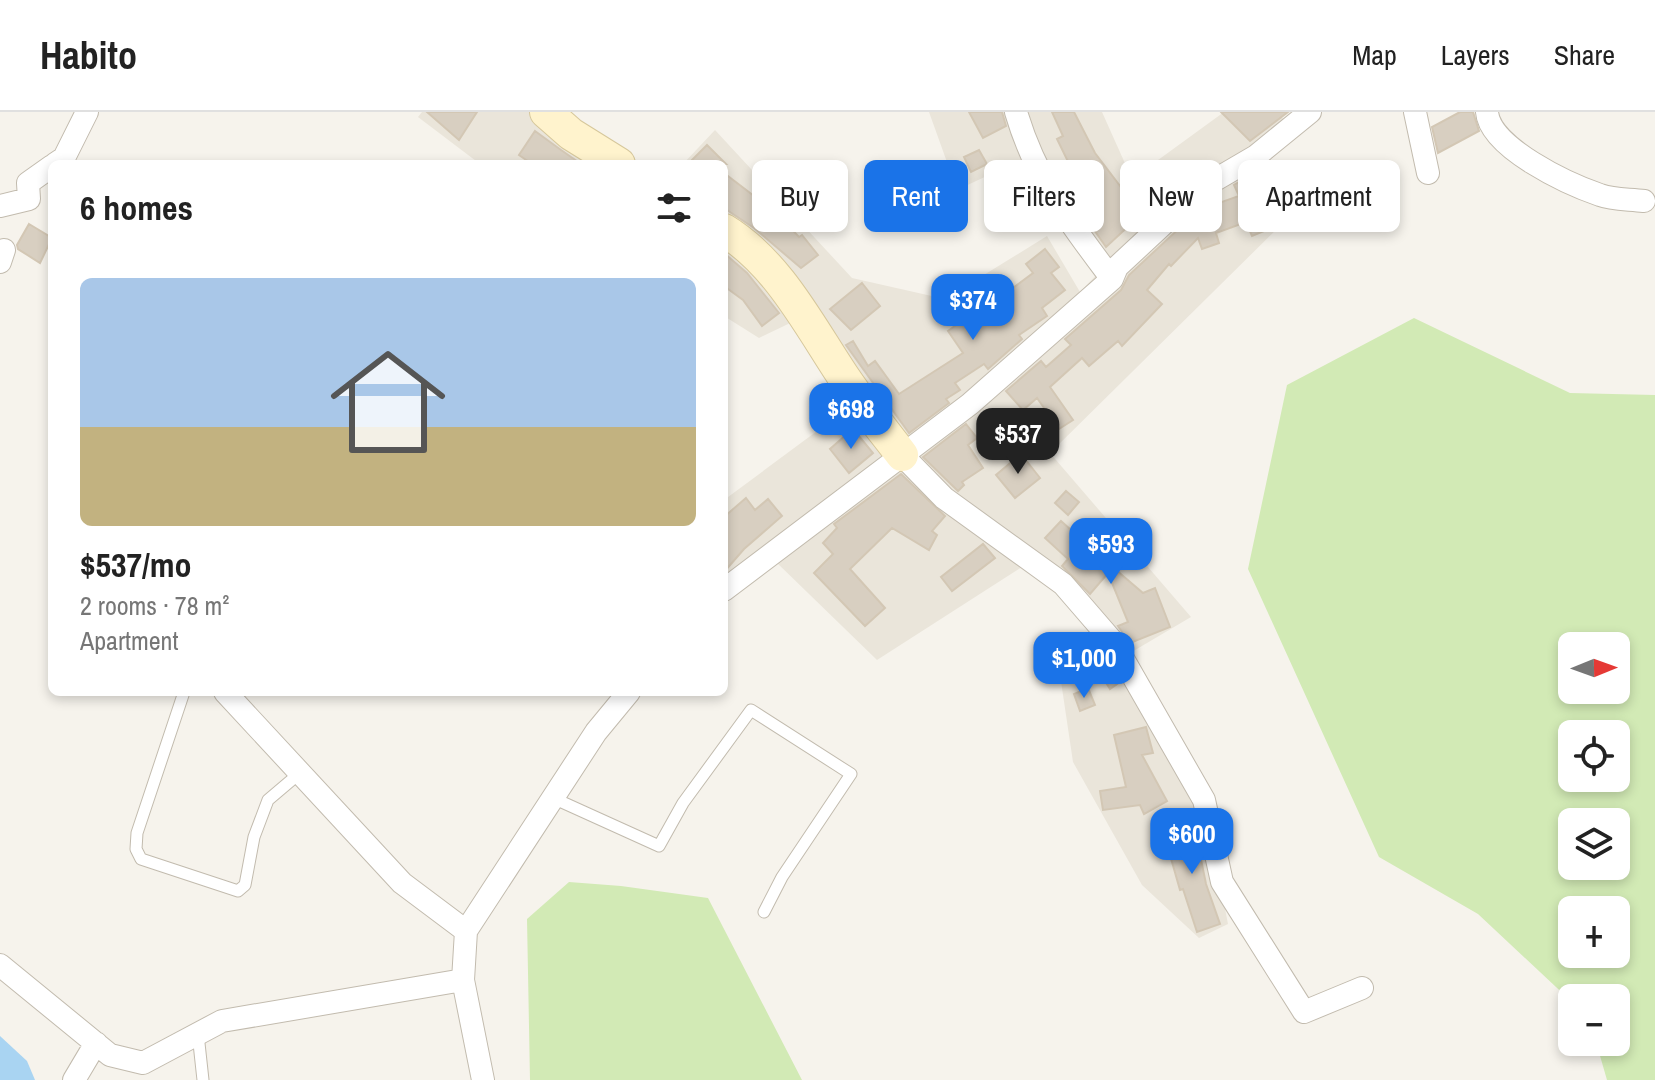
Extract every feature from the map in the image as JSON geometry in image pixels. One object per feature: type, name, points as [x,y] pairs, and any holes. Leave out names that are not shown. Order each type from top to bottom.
[{"type":"street","points":[[61,160],[87,112]]},
{"type":"street","points":[[546,112],[571,134],[613,160]]},
{"type":"street","points":[[1016,112],[1026,147],[1055,202],[1112,279]]},
{"type":"street","points":[[728,587],[970,404],[1112,279],[1117,267],[1203,187],[1256,156],[1310,112]]},
{"type":"street","points":[[1415,112],[1428,173]]},
{"type":"street","points":[[1487,112],[1488,122],[1500,140],[1525,159],[1602,196],[1644,201]]},
{"type":"street","points":[[0,206],[29,199],[28,183],[48,169]]},
{"type":"street","points":[[728,233],[776,276],[850,387],[902,455],[944,498],[1063,584],[1114,643],[1204,800],[1222,882],[1304,1012],[1362,988]]},
{"type":"street","points":[[0,252],[4,250],[0,262]]},
{"type":"street","points":[[229,696],[402,883],[466,931]]},
{"type":"street","points":[[483,1080],[463,980],[466,931],[596,732],[626,696]]},
{"type":"street","points":[[0,965],[110,1055],[143,1063],[222,1021],[463,980]]},
{"type":"street","points":[[74,1080],[96,1043]]},
{"type":"lane","points":[[183,696],[137,833],[136,849],[141,859],[238,891],[245,885],[254,837],[268,800],[301,772]]},
{"type":"lane","points":[[553,798],[659,846],[683,803],[751,710],[851,774],[782,877],[764,912]]},
{"type":"lane","points":[[198,1033],[203,1080]]},
{"type":"shaded area","points":[[422,112],[540,112],[613,160],[475,160],[418,117]]},
{"type":"shaded area","points":[[929,112],[1011,112],[1025,158],[984,160],[984,177],[968,185],[968,160],[946,160]]},
{"type":"shaded area","points":[[1016,112],[1102,112],[1123,160],[1120,160],[1120,232],[1222,232],[1222,160],[1158,160],[1224,112],[1279,112],[1289,129],[1256,154],[1259,160],[1238,160],[1238,232],[1274,232],[1050,453],[1191,617],[1125,656],[1063,584],[944,498],[809,314],[759,338],[728,319],[728,160],[687,160],[715,130],[752,170],[752,232],[809,232],[852,278],[945,299],[1047,236],[1080,292],[1100,271],[1079,232],[1104,232],[1104,160],[1041,160]]},
{"type":"shaded area","points":[[855,403],[892,455],[728,580],[728,497]]},
{"type":"shaded area","points":[[902,463],[1022,567],[877,660],[774,560]]},
{"type":"shaded area","points":[[1103,640],[1204,800],[1228,924],[1199,938],[1142,885],[1073,762],[1059,668]]},
{"type":"green space","points":[[1414,318],[1570,393],[1655,395],[1655,1080],[1607,1080],[1600,1056],[1630,1056],[1630,984],[1558,984],[1558,989],[1478,914],[1379,857],[1248,569],[1287,385]]},
{"type":"green space","points":[[569,882],[708,898],[802,1080],[530,1080],[527,919]]},
{"type":"water","points":[[0,1036],[27,1061],[35,1080],[0,1080]]},
{"type":"building","points":[[427,112],[477,112],[459,140]]},
{"type":"building","points":[[969,112],[1002,112],[1006,126],[983,138]]},
{"type":"building","points":[[1052,112],[1074,112],[1100,160],[1067,160],[1057,139],[1063,136]]},
{"type":"building","points":[[1221,112],[1288,112],[1250,141]]},
{"type":"building","points":[[1460,112],[1473,112],[1479,131],[1438,153],[1432,127]]},
{"type":"building","points":[[535,131],[575,160],[526,160],[519,155]]},
{"type":"building","points":[[707,145],[722,160],[692,160]]},
{"type":"building","points":[[979,150],[984,166],[971,172],[964,157]]},
{"type":"building","points":[[1104,165],[1120,186],[1122,232],[1106,247],[1096,232],[1104,232]]},
{"type":"building","points":[[728,176],[752,194],[752,227],[728,211]]},
{"type":"building","points":[[1238,196],[1238,225],[1222,231],[1222,202]]},
{"type":"building","points":[[29,224],[48,236],[48,246],[40,263],[18,249],[17,245]]},
{"type":"building","points":[[759,232],[794,232],[799,237],[802,235],[818,255],[801,268]]},
{"type":"building","points":[[1175,232],[1219,232],[1216,233],[1219,243],[1202,249],[1198,238],[1171,266],[1169,264],[1147,290],[1162,304],[1122,346],[1118,341],[1089,366],[1082,358],[1050,387],[1073,420],[1059,429],[1037,398],[1023,410],[1006,391],[1041,361],[1046,367],[1071,345],[1065,339],[1121,290],[1129,275]]},
{"type":"building","points":[[1045,249],[1059,267],[1051,273],[1065,290],[1042,308],[1047,316],[1019,335],[1022,339],[988,369],[984,364],[955,383],[960,390],[946,399],[949,403],[909,433],[846,345],[853,341],[868,366],[875,361],[899,394],[963,353],[948,331],[966,318],[959,307],[965,303],[960,297],[981,283],[994,302],[1033,273],[1026,264]]},
{"type":"building","points":[[728,256],[747,273],[779,313],[762,326],[743,300],[728,289]]},
{"type":"building","points":[[862,283],[880,306],[851,330],[830,309]]},
{"type":"building","points":[[966,424],[977,438],[968,445],[983,468],[962,482],[964,485],[958,491],[923,457]]},
{"type":"building","points":[[853,429],[873,453],[849,473],[830,449]]},
{"type":"building","points":[[1021,454],[1040,478],[1015,498],[996,475]]},
{"type":"building","points":[[901,474],[945,516],[932,531],[937,535],[929,550],[892,528],[850,569],[885,608],[865,626],[814,573],[833,554],[823,543],[837,528],[834,524]]},
{"type":"building","points":[[1066,491],[1079,502],[1068,515],[1055,503]]},
{"type":"building","points":[[746,498],[755,510],[768,499],[782,516],[728,567],[728,514]]},
{"type":"building","points":[[1061,521],[1082,540],[1079,544],[1107,570],[1102,558],[1143,593],[1155,588],[1170,627],[1130,643],[1118,626],[1128,622],[1108,573],[1090,594],[1062,566],[1068,559],[1045,538]]},
{"type":"building","points":[[983,544],[995,558],[952,591],[941,577]]},
{"type":"building","points":[[1102,651],[1120,682],[1110,689],[1091,658]]},
{"type":"building","points":[[1088,688],[1095,705],[1080,711],[1074,694]]},
{"type":"building","points":[[1146,727],[1153,753],[1142,755],[1167,801],[1144,814],[1140,805],[1103,810],[1100,791],[1126,787],[1114,735]]},
{"type":"building","points":[[1194,825],[1206,884],[1220,924],[1197,932],[1183,889],[1180,890],[1164,834]]}]
